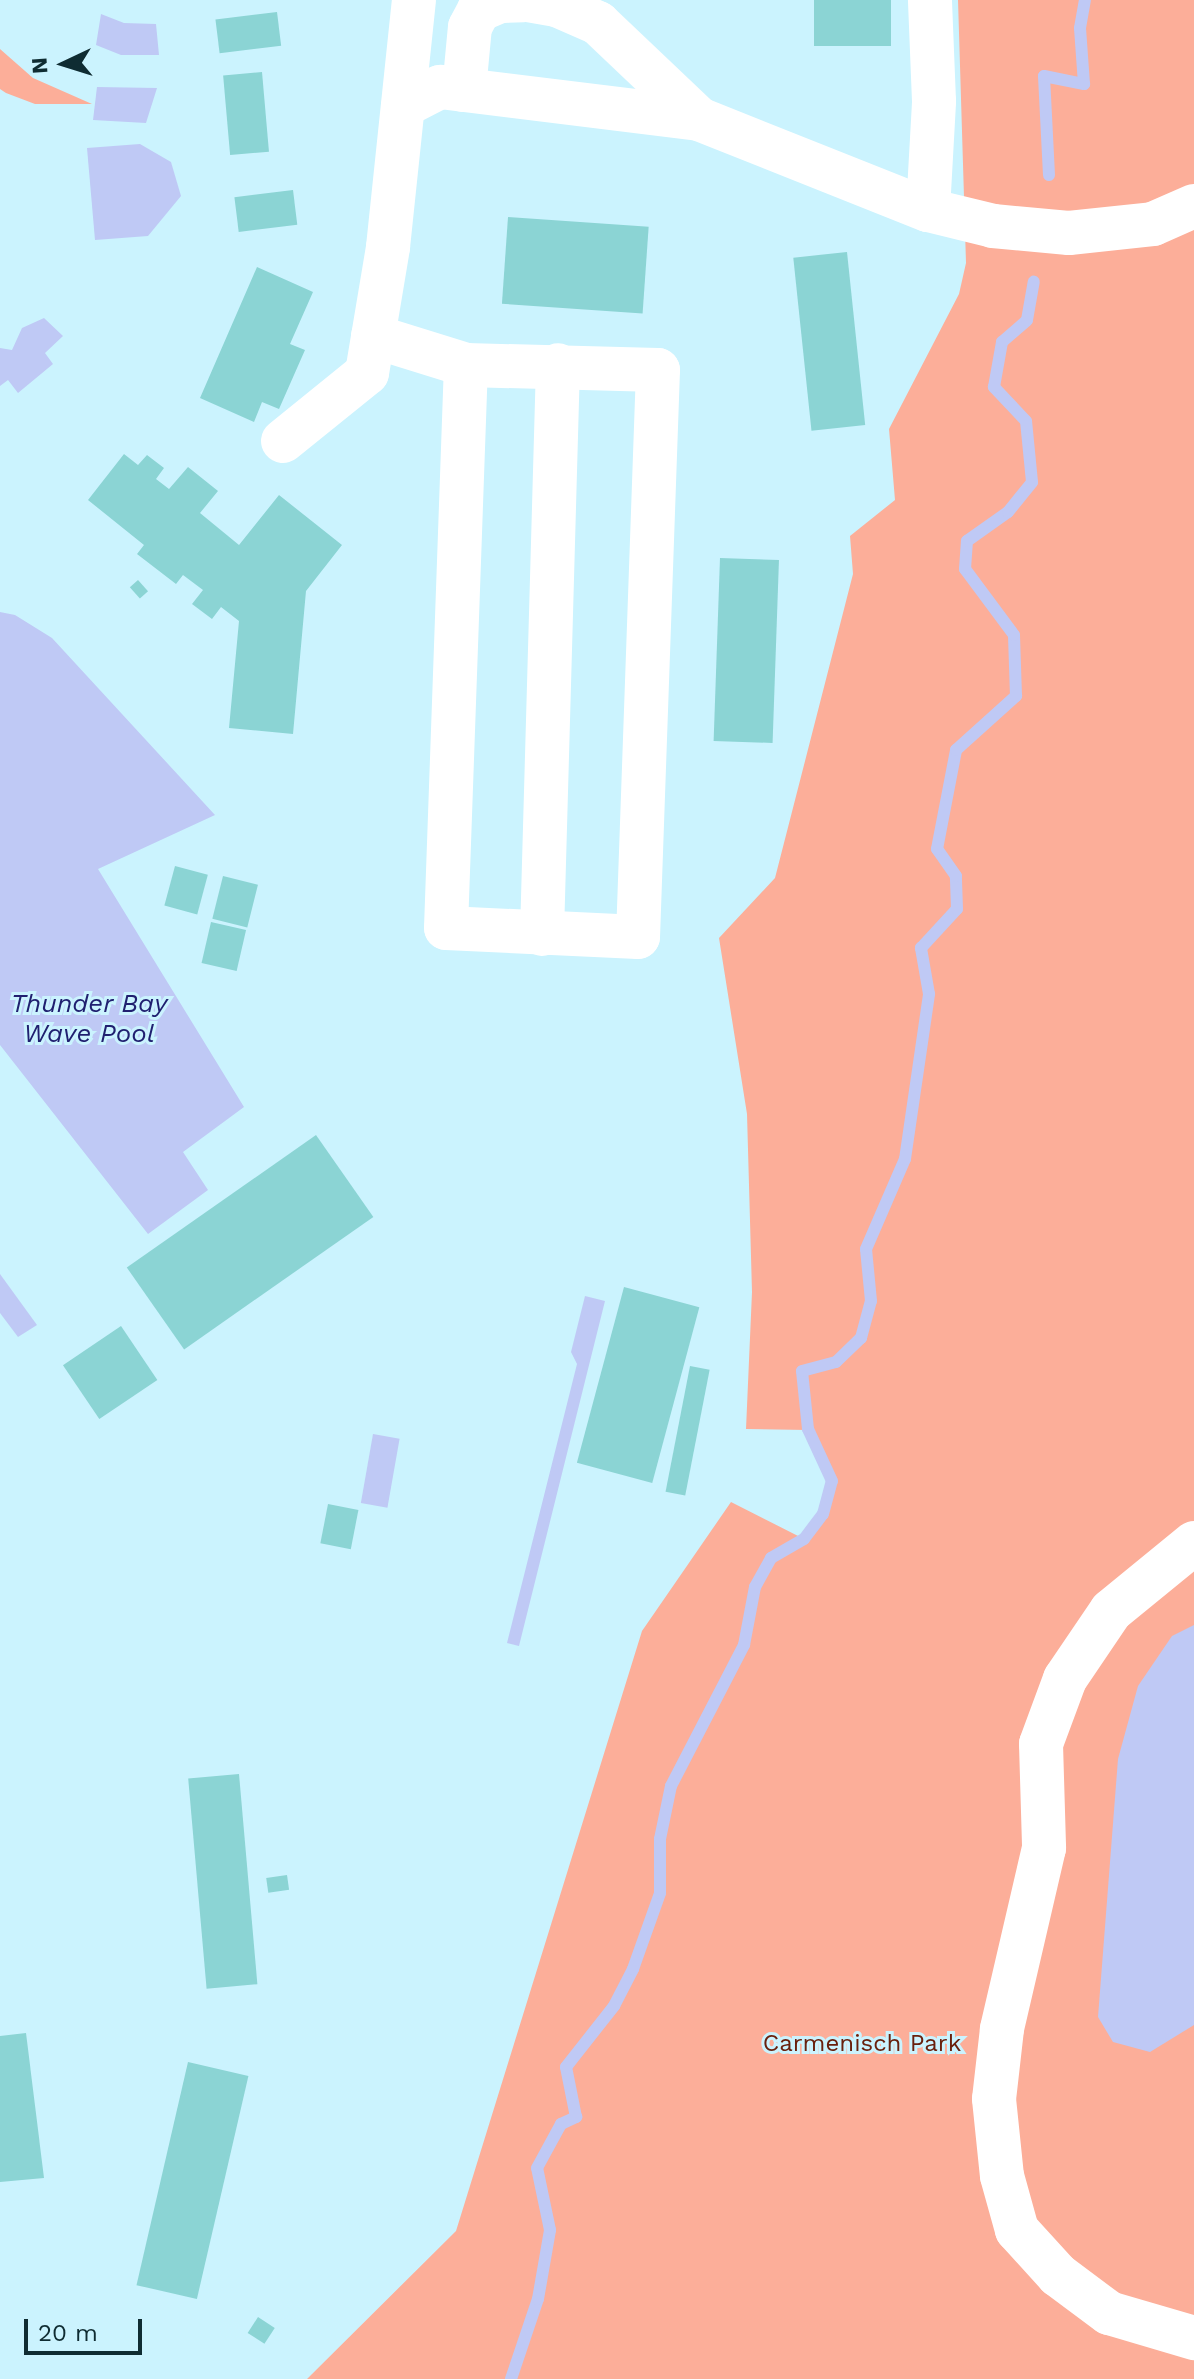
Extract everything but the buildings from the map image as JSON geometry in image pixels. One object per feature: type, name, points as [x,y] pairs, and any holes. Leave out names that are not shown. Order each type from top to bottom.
[{"type":"lane","points":[[283,441],[367,373],[414,0]]},
{"type":"lane","points":[[464,90],[470,27],[479,10],[500,1],[526,0],[557,5],[598,23],[699,119]]},
{"type":"lane","points":[[928,210],[934,101],[930,0]]},
{"type":"lane","points":[[403,106],[440,87],[699,119],[928,210],[993,226],[1069,233],[1153,224],[1194,206]]},
{"type":"lane","points":[[373,336],[466,365],[658,370],[638,937],[446,928],[466,365]]},
{"type":"lane","points":[[542,934],[558,365]]},
{"type":"lane","points":[[1194,1543],[1111,1611],[1065,1679],[1041,1744],[1044,1848],[1002,2029],[994,2099],[1002,2176],[1017,2230],[1058,2275],[1109,2313],[1194,2338]]},
{"type":"green space","name":"Carmenisch Park","points":[[958,0],[1194,0],[1194,2379],[307,2379],[456,2231],[642,1631],[731,1502],[804,1539],[823,1513],[832,1481],[808,1430],[746,1429],[752,1292],[747,1114],[719,938],[775,878],[853,574],[850,536],[895,500],[889,429],[959,294],[966,263]]},
{"type":"green space","points":[[0,49],[33,78],[92,104],[35,104],[6,93],[0,89]]},
{"type":"water","points":[[101,14],[124,23],[156,24],[159,55],[121,55],[96,45]]},
{"type":"water","points":[[97,87],[157,88],[146,123],[93,120]]},
{"type":"water","points":[[140,144],[171,162],[181,196],[148,236],[95,240],[87,148]]},
{"type":"water","points":[[44,318],[63,336],[45,353],[53,364],[18,393],[8,380],[0,386],[0,348],[12,350],[22,328]]},
{"type":"water","name":"Thunder Bay Wave Pool","points":[[0,612],[15,615],[52,638],[215,815],[98,869],[244,1107],[183,1152],[208,1190],[148,1234],[0,1045]]},
{"type":"water","points":[[0,1274],[37,1325],[18,1337],[0,1313]]},
{"type":"water","points":[[585,1296],[605,1301],[519,1646],[507,1643],[577,1364],[571,1352]]},
{"type":"water","points":[[373,1434],[400,1439],[387,1508],[361,1503]]},
{"type":"water","points":[[1194,1625],[1194,2025],[1150,2052],[1113,2042],[1098,2017],[1118,1759],[1138,1686],[1172,1636]]},
{"type":"waterway","points":[[1049,175],[1044,76],[1084,84],[1080,28],[1085,0]]},
{"type":"waterway","points":[[511,2379],[538,2299],[550,2230],[537,2168],[561,2124],[576,2117],[566,2067],[614,2006],[633,1969],[660,1893],[660,1839],[671,1786],[744,1645],[755,1587],[771,1558],[804,1539],[823,1514],[832,1481],[808,1429],[802,1371],[836,1362],[861,1338],[871,1301],[866,1249],[905,1159],[929,994],[921,948],[957,909],[956,876],[937,849],[956,750],[1016,696],[1014,635],[965,569],[967,541],[1008,512],[1032,482],[1026,421],[994,387],[1002,342],[1027,320],[1034,282]]}]
